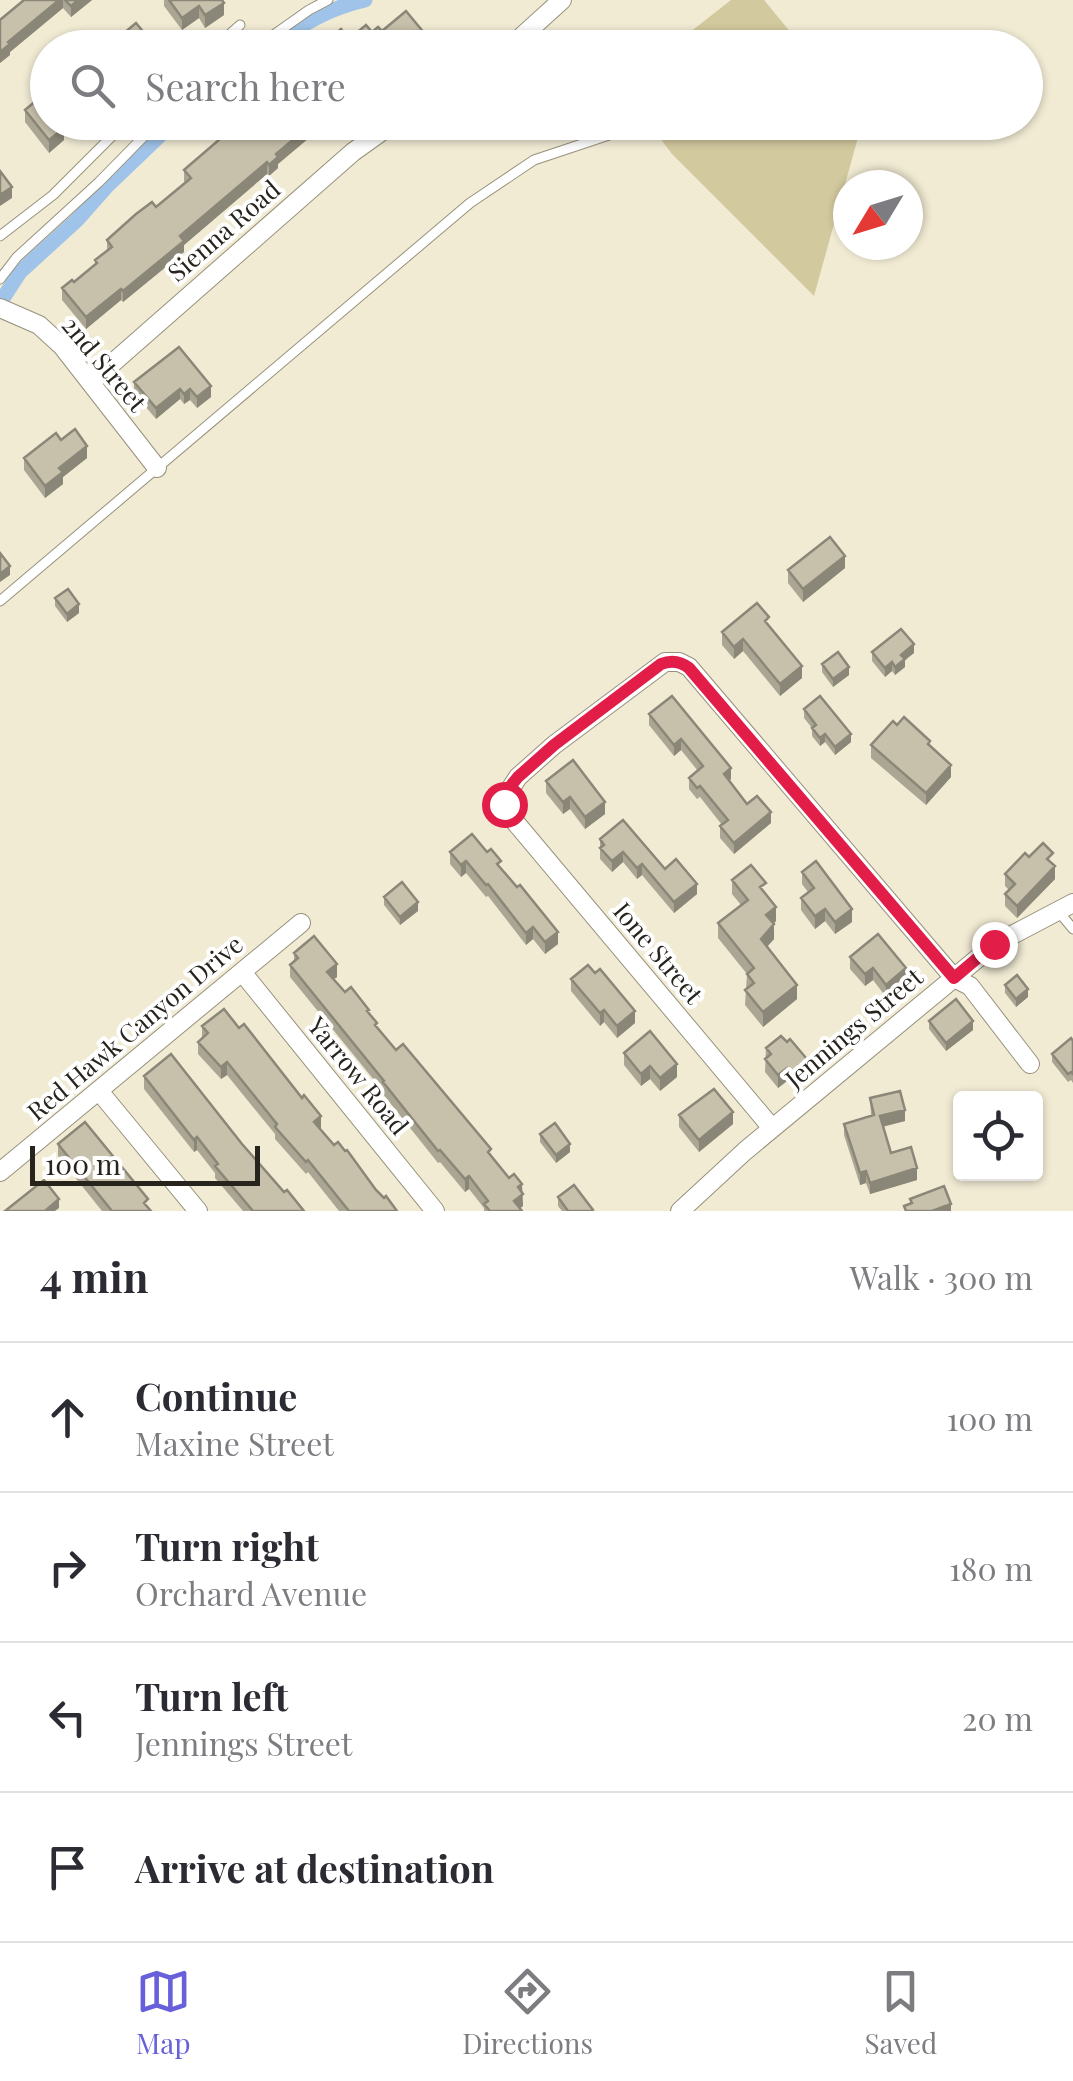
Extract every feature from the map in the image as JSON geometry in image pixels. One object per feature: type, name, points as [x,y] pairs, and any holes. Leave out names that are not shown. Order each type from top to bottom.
[{"type":"street","points":[[528,30],[562,0]]},
{"type":"street","name":"Sienna Road","points":[[91,382],[369,140]]},
{"type":"street","name":"2nd Street","points":[[6,310],[39,326],[62,346],[156,468]]},
{"type":"street","name":"Ione Street","points":[[772,1128],[505,810],[505,799],[518,777],[554,745],[661,664],[677,662],[689,668],[954,978]]},
{"type":"street","name":"Jennings Street","points":[[680,1211],[772,1128],[994,944],[1066,908]]},
{"type":"street","name":"Red Hawk Canyon Drive","points":[[0,1172],[302,923]]},
{"type":"street","name":"Yarrow Road","points":[[242,972],[435,1211]]},
{"type":"street","points":[[954,978],[970,986],[1030,1064]]},
{"type":"street","points":[[99,1091],[198,1211]]},
{"type":"lane","points":[[281,30],[328,0]]},
{"type":"lane","points":[[234,30],[240,25]]},
{"type":"lane","points":[[0,236],[54,195],[108,140]]},
{"type":"lane","points":[[0,279],[25,250],[140,140]]},
{"type":"lane","points":[[0,600],[470,203],[534,160],[594,140]]},
{"type":"lane","points":[[1066,908],[1073,929]]},
{"type":"shaded area","points":[[731,0],[764,0],[789,30],[693,30]]},
{"type":"shaded area","points":[[662,140],[857,140],[849,170],[833,170],[833,228],[814,296]]},
{"type":"building","points":[[24,0],[59,0],[0,52],[0,20]]},
{"type":"building","points":[[169,0],[224,3],[205,15],[199,6],[182,18]]},
{"type":"building","points":[[406,11],[422,30],[383,30]]},
{"type":"building","points":[[219,140],[293,140],[269,165],[267,162],[180,236],[184,241],[86,317],[62,288],[97,263],[95,260],[112,247],[107,240],[136,214],[152,202],[156,207],[191,178],[184,170]]},
{"type":"building","points":[[0,171],[12,187],[0,195]]},
{"type":"building","points":[[179,347],[211,386],[197,397],[190,389],[184,394],[180,389],[156,408],[134,382]]},
{"type":"building","points":[[75,429],[87,446],[59,468],[63,472],[45,486],[24,458],[56,433],[61,440]]},
{"type":"building","points":[[830,537],[845,556],[803,589],[788,570]]},
{"type":"building","points":[[0,553],[10,566],[0,574]]},
{"type":"building","points":[[68,589],[79,604],[67,614],[55,598]]},
{"type":"building","points":[[757,603],[769,617],[765,621],[802,666],[780,684],[743,639],[734,647],[722,632]]},
{"type":"building","points":[[901,629],[914,644],[901,655],[905,659],[895,667],[892,662],[885,668],[872,652]]},
{"type":"building","points":[[838,652],[849,667],[833,679],[822,664]]},
{"type":"building","points":[[672,696],[731,768],[724,774],[747,804],[757,796],[771,812],[734,843],[720,826],[728,820],[689,778],[703,766],[681,739],[674,745],[649,714]]},
{"type":"building","points":[[820,696],[851,734],[835,747],[825,734],[820,738],[804,709]]},
{"type":"building","points":[[904,717],[951,765],[926,793],[871,745],[893,721],[897,725]]},
{"type":"building","points":[[573,760],[605,802],[585,817],[570,797],[563,802],[546,781]]},
{"type":"building","points":[[623,820],[665,869],[676,859],[697,884],[674,902],[642,864],[637,868],[623,852],[612,861],[600,848],[604,845],[600,839]]},
{"type":"building","points":[[472,834],[487,852],[491,849],[501,861],[497,864],[517,887],[520,885],[558,932],[545,942],[533,927],[526,933],[488,884],[466,861],[461,865],[450,852]]},
{"type":"building","points":[[1043,843],[1053,853],[1047,859],[1055,866],[1017,906],[1005,894],[1015,884],[1005,874],[1025,853],[1029,857]]},
{"type":"building","points":[[816,861],[852,909],[835,922],[825,909],[815,916],[801,898],[814,888],[802,872]]},
{"type":"building","points":[[751,865],[766,883],[760,887],[776,907],[766,915],[774,924],[761,939],[797,985],[763,1012],[745,990],[754,983],[747,974],[754,968],[718,923],[748,900],[732,880]]},
{"type":"building","points":[[402,882],[418,902],[400,917],[384,897]]},
{"type":"building","points":[[878,934],[906,968],[886,985],[873,968],[865,974],[850,957]]},
{"type":"building","points":[[314,936],[337,964],[327,972],[345,992],[351,987],[396,1050],[403,1044],[491,1149],[488,1152],[509,1178],[514,1174],[522,1184],[518,1187],[523,1194],[514,1201],[522,1211],[490,1211],[484,1204],[488,1201],[469,1176],[465,1179],[438,1151],[290,965],[298,958],[294,953]]},
{"type":"building","points":[[588,965],[595,973],[600,969],[635,1011],[617,1026],[604,1010],[600,1013],[571,979]]},
{"type":"building","points":[[1017,975],[1028,989],[1016,999],[1005,985]]},
{"type":"building","points":[[956,999],[973,1021],[946,1043],[929,1021]]},
{"type":"building","points":[[224,1009],[239,1028],[244,1024],[302,1098],[304,1095],[321,1116],[314,1122],[334,1145],[338,1142],[347,1150],[397,1211],[349,1211],[275,1127],[277,1124],[227,1062],[221,1067],[198,1042],[208,1033],[202,1026]]},
{"type":"building","points":[[650,1031],[677,1064],[660,1078],[650,1066],[641,1074],[624,1053]]},
{"type":"building","points":[[781,1036],[787,1042],[790,1039],[812,1065],[795,1079],[787,1068],[778,1075],[765,1059],[771,1054],[766,1048]]},
{"type":"building","points":[[1071,1038],[1073,1074],[1068,1074],[1052,1054]]},
{"type":"building","points":[[171,1054],[242,1144],[304,1211],[253,1211],[144,1076]]},
{"type":"building","points":[[714,1089],[733,1112],[699,1140],[679,1115]]},
{"type":"building","points":[[900,1091],[905,1110],[880,1116],[891,1153],[911,1147],[917,1168],[870,1183],[866,1171],[860,1173],[844,1124],[874,1115],[870,1098]]},
{"type":"building","points":[[85,1122],[148,1199],[144,1203],[151,1211],[112,1211],[58,1144]]},
{"type":"building","points":[[555,1123],[570,1144],[556,1155],[540,1134]]},
{"type":"building","points":[[44,1180],[59,1199],[45,1211],[5,1211]]},
{"type":"building","points":[[574,1185],[592,1211],[568,1211],[558,1197]]},
{"type":"building","points":[[944,1186],[951,1204],[932,1211],[906,1211],[904,1206],[912,1203],[910,1199]]},
{"type":"waterway","points":[[295,30],[315,18],[365,0]]},
{"type":"waterway","points":[[0,303],[20,272],[155,140]]},
{"type":"route","points":[[504,804],[513,782],[554,745],[661,664],[682,663],[954,978],[994,944]]}]
